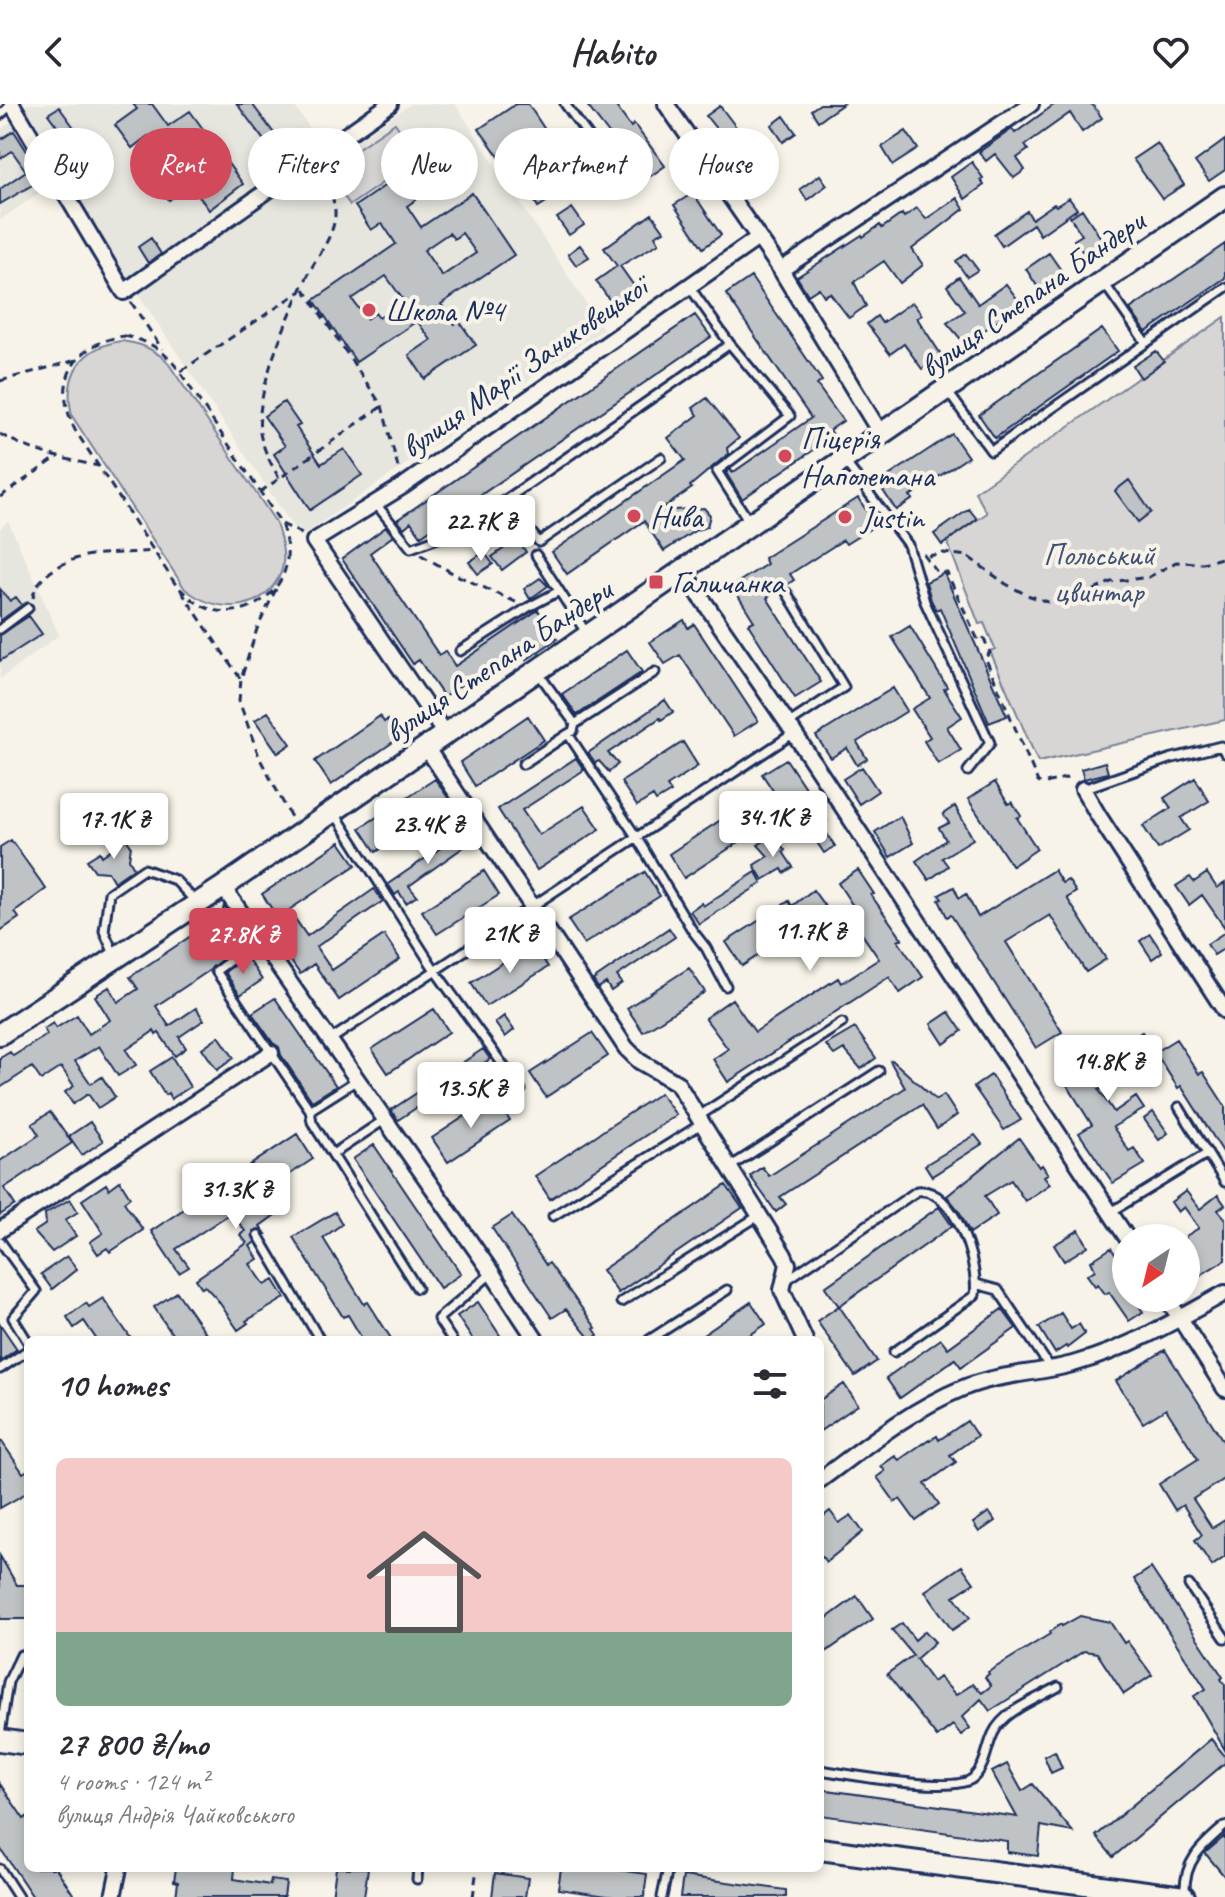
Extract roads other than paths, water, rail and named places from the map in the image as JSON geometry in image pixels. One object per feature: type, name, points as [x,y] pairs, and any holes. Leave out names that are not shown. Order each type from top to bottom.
[{"type":"street","points":[[12,104],[124,292],[390,104]]},
{"type":"street","points":[[781,270],[1031,104]]},
{"type":"street","points":[[670,105],[781,270],[881,434]]},
{"type":"street","name":"вулиця Степана Бандери","points":[[0,1034],[223,887],[1225,197]]},
{"type":"street","name":"вулиця Марії Заньковецької","points":[[445,734],[314,541],[403,486],[758,238]]},
{"type":"street","points":[[683,571],[1118,1224]]},
{"type":"street","points":[[426,747],[631,1054],[674,1080],[701,1120],[788,1264],[782,1290],[803,1336]]},
{"type":"street","points":[[1083,789],[1225,1011]]},
{"type":"street","points":[[223,887],[533,1336]]},
{"type":"street","points":[[0,1230],[271,1053]]},
{"type":"street","points":[[824,1477],[934,1401],[990,1378],[1051,1369],[1112,1352],[1225,1293]]},
{"type":"street","points":[[1176,1312],[1225,1389]]},
{"type":"street","points":[[0,1737],[24,1743]]},
{"type":"street","points":[[824,1850],[1132,1894],[1184,1897]]},
{"type":"street","points":[[113,1897],[118,1872]]},
{"type":"lane","points":[[0,115],[12,104]]},
{"type":"lane","points":[[565,104],[583,128]]},
{"type":"lane","points":[[1103,281],[1146,343]]},
{"type":"lane","points":[[689,286],[730,344],[790,416],[717,471],[751,524]]},
{"type":"lane","points":[[946,389],[991,451],[1225,288]]},
{"type":"lane","points":[[376,504],[411,548],[465,528],[730,344]]},
{"type":"lane","points":[[506,501],[539,542],[661,458]]},
{"type":"lane","points":[[844,459],[908,545],[925,602],[990,743],[968,771]]},
{"type":"lane","points":[[536,555],[588,636]]},
{"type":"lane","points":[[460,651],[559,591]]},
{"type":"lane","points":[[330,1040],[637,838],[791,729],[844,687],[787,593]]},
{"type":"lane","points":[[0,629],[28,608]]},
{"type":"lane","points":[[537,671],[575,724]]},
{"type":"lane","points":[[523,764],[573,731],[575,724],[655,672]]},
{"type":"lane","points":[[568,734],[706,948],[726,986]]},
{"type":"lane","points":[[1083,789],[1169,759],[1221,746],[1225,753]]},
{"type":"lane","points":[[333,810],[436,972],[521,1090]]},
{"type":"lane","points":[[115,956],[104,931],[109,893],[144,869],[175,880],[198,904]]},
{"type":"lane","points":[[259,939],[216,971],[310,1110],[312,1122],[417,1288]]},
{"type":"lane","points":[[553,1216],[842,1023]]},
{"type":"lane","points":[[730,1167],[879,1071]]},
{"type":"lane","points":[[310,1110],[357,1080]]},
{"type":"lane","points":[[1179,1107],[1225,1182]]},
{"type":"lane","points":[[333,1154],[385,1119]]},
{"type":"lane","points":[[1110,1212],[1208,1153]]},
{"type":"lane","points":[[782,1282],[917,1191],[925,1190],[940,1197],[965,1238],[976,1284],[973,1298],[894,1352]]},
{"type":"lane","points":[[621,1302],[760,1215]]},
{"type":"lane","points":[[258,1235],[318,1336]]},
{"type":"lane","points":[[0,1241],[36,1291],[13,1318],[24,1336]]},
{"type":"lane","points":[[449,1336],[438,1319],[492,1273]]},
{"type":"lane","points":[[976,1284],[998,1290],[1051,1369]]},
{"type":"lane","points":[[655,1336],[727,1290]]},
{"type":"lane","points":[[0,1369],[24,1353]]},
{"type":"lane","points":[[1189,1585],[1222,1627],[1225,1638]]},
{"type":"lane","points":[[0,1737],[8,1682],[21,1655],[24,1655]]},
{"type":"lane","points":[[824,1771],[901,1782],[961,1785],[973,1778],[983,1765],[994,1731],[1015,1711],[1058,1687]]},
{"type":"lane","points":[[1184,1897],[1187,1869],[1193,1857],[1225,1826]]},
{"type":"lane","points":[[0,1869],[18,1897]]},
{"type":"lane","points":[[417,1879],[418,1872]]},
{"type":"lane","points":[[662,1897],[667,1872]]},
{"type":"place","name":"Школа №4","points":[[369,310]]},
{"type":"place","name":"Піцерія Наполетана","points":[[785,456]]},
{"type":"place","name":"Нива","points":[[634,516]]},
{"type":"place","name":"Justin","points":[[845,517]]},
{"type":"place","name":"Галичанка","points":[[656,582]]},
{"type":"park label","name":"Польський цвинтар","points":[[1099,572]]}]
